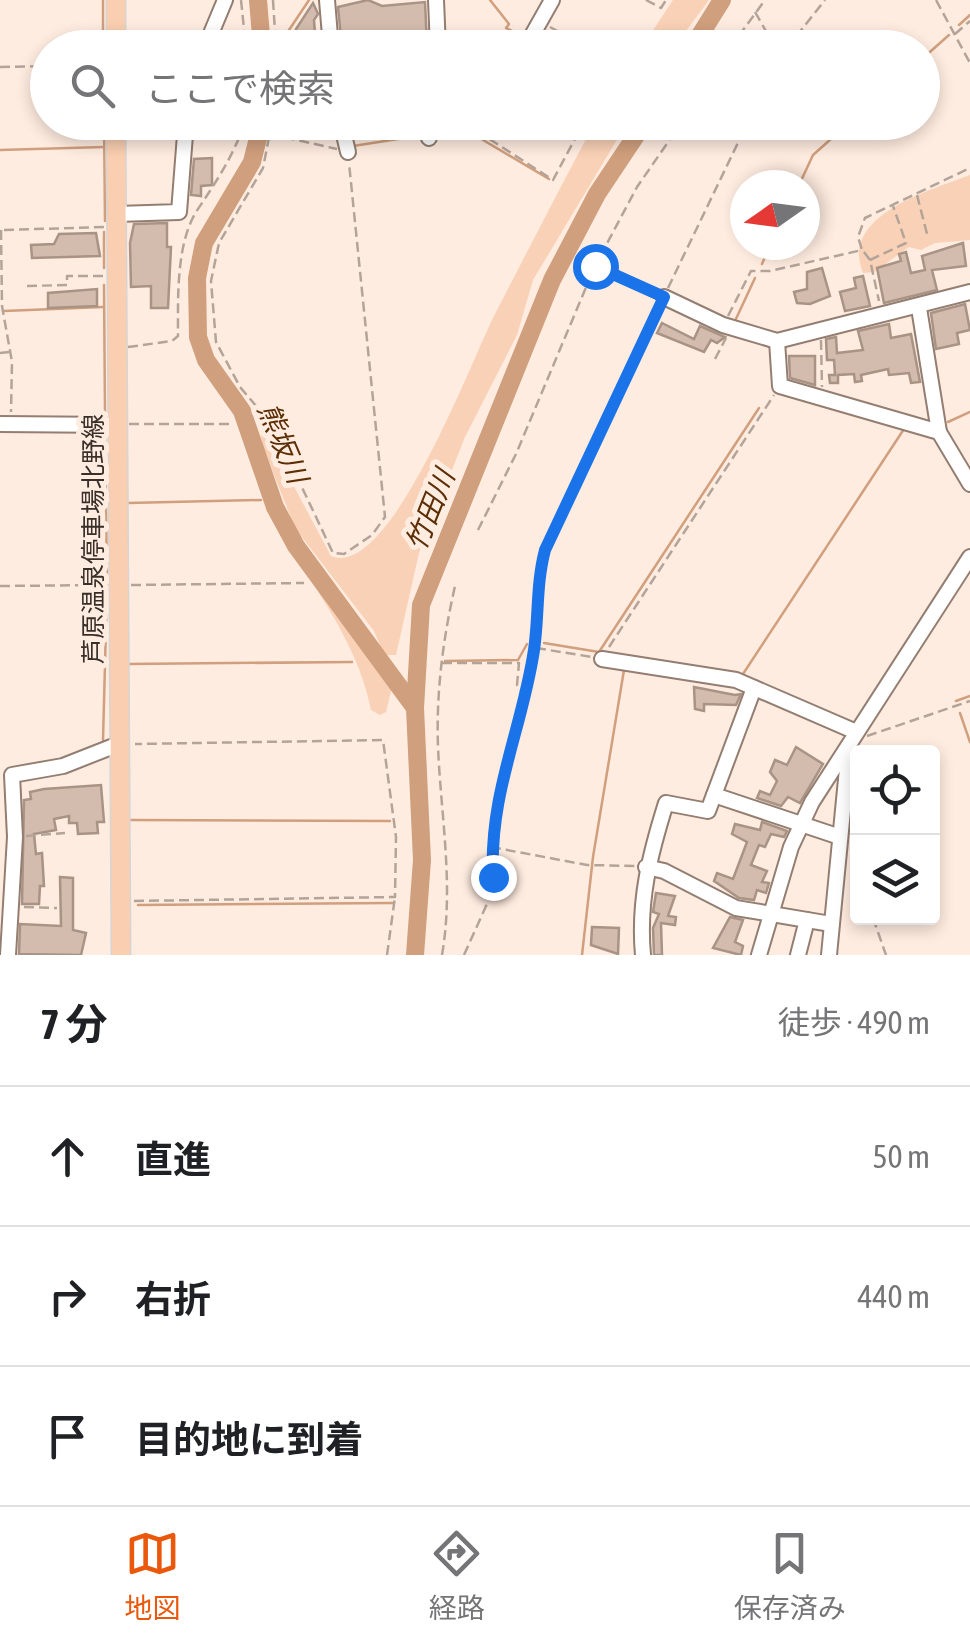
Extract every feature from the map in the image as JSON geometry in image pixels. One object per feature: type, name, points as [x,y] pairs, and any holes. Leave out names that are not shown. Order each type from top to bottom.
[{"type":"main road","points":[[116,0],[116,30]]},
{"type":"main road","name":"芦原温泉停車場北野線","points":[[116,140],[121,955]]},
{"type":"street","points":[[212,30],[225,0]]},
{"type":"street","points":[[436,0],[437,30]]},
{"type":"street","points":[[535,30],[552,0]]},
{"type":"street","points":[[330,1],[331,30]]},
{"type":"street","points":[[117,220],[179,212],[185,140]]},
{"type":"street","points":[[345,140],[348,152]]},
{"type":"street","points":[[664,297],[727,326],[777,342],[970,292]]},
{"type":"street","points":[[919,308],[939,432],[970,484]]},
{"type":"street","points":[[777,342],[780,386],[939,432]]},
{"type":"street","points":[[5,423],[118,424]]},
{"type":"street","points":[[759,955],[800,827],[852,737],[970,557]]},
{"type":"street","points":[[602,659],[736,680],[852,737]]},
{"type":"street","points":[[643,955],[640,925],[646,867],[666,803],[708,811],[754,688]]},
{"type":"street","points":[[829,955],[852,737]]},
{"type":"street","points":[[8,955],[14,838],[12,776],[64,766],[119,744]]},
{"type":"street","points":[[714,795],[840,838]]},
{"type":"street","points":[[646,867],[664,871],[736,908],[831,924]]},
{"type":"street","points":[[798,955],[808,920]]},
{"type":"path","points":[[241,0],[244,30]]},
{"type":"path","points":[[273,0],[275,30]]},
{"type":"path","points":[[646,0],[662,8],[666,0]]},
{"type":"path","points":[[742,30],[765,0]]},
{"type":"path","points":[[801,30],[824,0]]},
{"type":"path","points":[[936,0],[970,64]]},
{"type":"path","points":[[755,12],[766,30]]},
{"type":"path","points":[[540,21],[557,30]]},
{"type":"path","points":[[954,34],[970,21]]},
{"type":"path","points":[[0,68],[30,67]]},
{"type":"path","points":[[117,349],[172,341],[178,336],[188,234],[195,214],[221,180],[238,140]]},
{"type":"path","points":[[269,140],[263,168],[220,243],[210,281],[216,342],[240,387],[273,426],[333,552],[344,554],[358,547],[385,517],[348,152],[296,140]]},
{"type":"path","points":[[490,140],[552,180],[574,140]]},
{"type":"path","points":[[478,530],[516,454],[595,266],[637,187],[670,140]]},
{"type":"path","points":[[464,955],[491,895],[496,797],[535,648],[537,582],[545,550],[739,140]]},
{"type":"path","points":[[882,317],[870,260],[858,237],[865,218],[970,168]]},
{"type":"path","points":[[916,194],[927,234]]},
{"type":"path","points":[[870,260],[906,243],[893,205]]},
{"type":"path","points":[[5,423],[11,352],[2,306],[1,230],[117,220]]},
{"type":"path","points":[[715,359],[751,271],[770,272],[862,250]]},
{"type":"path","points":[[595,266],[664,297]]},
{"type":"path","points":[[27,286],[67,285],[67,276],[117,276]]},
{"type":"path","points":[[820,332],[822,399]]},
{"type":"path","points":[[0,353],[11,352]]},
{"type":"path","points":[[535,648],[602,659],[780,386]]},
{"type":"path","points":[[118,424],[233,424]]},
{"type":"path","points":[[0,586],[304,583]]},
{"type":"path","points":[[442,955],[448,885],[438,750],[441,664],[456,586]]},
{"type":"path","points":[[441,664],[519,663],[518,685],[524,694]]},
{"type":"path","points":[[852,737],[970,702]]},
{"type":"path","points":[[119,744],[383,740],[396,837],[395,896],[387,955]]},
{"type":"path","points":[[14,838],[65,834]]},
{"type":"path","points":[[492,848],[587,865],[646,867]]},
{"type":"path","points":[[122,901],[395,896]]},
{"type":"path","points":[[9,900],[57,908]]},
{"type":"path","points":[[875,925],[886,955]]},
{"type":"shaded area","points":[[673,0],[709,0],[687,30],[653,30]]},
{"type":"shaded area","points":[[586,140],[617,140],[533,280],[517,335],[465,437],[419,553],[396,655],[384,655],[374,631],[295,528],[262,444],[259,421],[331,556],[354,555],[378,535],[427,460],[495,314]]},
{"type":"shaded area","points":[[970,175],[970,240],[935,243],[921,250],[909,247],[874,272],[863,273],[859,253],[864,235],[876,220],[913,197]]},
{"type":"shaded area","points":[[266,502],[304,565],[387,678],[392,687],[386,712],[380,715],[371,710],[364,683],[341,631],[266,510]]},
{"type":"building","points":[[368,0],[382,6],[425,2],[426,30],[340,30],[338,7]]},
{"type":"building","points":[[313,3],[318,14],[315,30],[296,29]]},
{"type":"building","points":[[212,158],[212,185],[201,186],[201,196],[191,195],[194,159]]},
{"type":"building","points":[[167,223],[167,247],[171,247],[168,308],[151,308],[151,286],[131,287],[130,243],[134,224]]},
{"type":"building","points":[[96,233],[100,256],[32,258],[31,245],[54,244],[59,234]]},
{"type":"building","points":[[963,243],[966,266],[932,270],[937,290],[884,303],[877,268],[901,261],[899,254],[906,252],[911,273],[925,270],[922,256]]},
{"type":"building","points":[[822,268],[830,296],[810,304],[797,303],[794,292],[807,289],[807,272]]},
{"type":"building","points":[[863,276],[870,306],[845,311],[840,292],[856,288],[854,278]]},
{"type":"building","points":[[97,289],[97,306],[48,308],[48,293]]},
{"type":"building","points":[[965,304],[970,330],[957,333],[959,344],[936,349],[931,313]]},
{"type":"building","points":[[662,323],[694,339],[700,326],[725,337],[717,343],[711,340],[704,352],[657,333]]},
{"type":"building","points":[[889,324],[891,338],[911,334],[920,382],[911,383],[909,373],[889,375],[888,369],[861,375],[862,381],[855,382],[854,374],[838,375],[838,383],[830,383],[829,375],[835,375],[834,360],[827,360],[826,339],[836,337],[837,353],[863,350],[858,331]]},
{"type":"building","points":[[789,356],[815,356],[815,385],[790,378]]},
{"type":"building","points":[[694,687],[741,694],[736,705],[704,704],[704,711],[695,709]]},
{"type":"building","points":[[796,747],[823,764],[800,803],[788,797],[781,806],[757,798],[760,791],[770,795],[777,781],[770,772],[775,760],[787,765]]},
{"type":"building","points":[[101,785],[104,822],[97,822],[98,833],[78,834],[77,823],[69,823],[69,816],[54,819],[56,830],[34,834],[36,854],[42,853],[44,886],[40,886],[39,904],[22,904],[24,800],[31,799],[30,792],[44,789]]},
{"type":"building","points":[[762,822],[787,831],[784,837],[771,834],[765,847],[759,845],[751,865],[767,871],[762,882],[769,883],[766,893],[757,890],[754,900],[739,898],[714,881],[717,873],[733,879],[747,842],[732,834],[735,824],[760,830]]},
{"type":"building","points":[[60,877],[73,878],[73,930],[86,933],[81,955],[19,954],[20,924],[61,926]]},
{"type":"building","points":[[656,893],[675,896],[668,916],[676,917],[675,925],[661,923],[662,955],[654,955],[653,928],[659,914],[653,912]]},
{"type":"building","points":[[730,917],[743,920],[735,942],[743,946],[741,955],[713,948]]},
{"type":"building","points":[[592,927],[619,928],[618,954],[591,945]]},
{"type":"waterway","points":[[103,0],[103,30]]},
{"type":"waterway","name":"熊坂川","points":[[258,0],[260,30]]},
{"type":"waterway","points":[[289,30],[309,0]]},
{"type":"waterway","points":[[490,0],[510,30]]},
{"type":"waterway","name":"竹田川","points":[[703,30],[722,0]]},
{"type":"waterway","points":[[959,25],[970,15]]},
{"type":"waterway","points":[[940,43],[949,35]]},
{"type":"waterway","points":[[104,140],[105,221]]},
{"type":"waterway","name":"熊坂川","points":[[258,140],[252,162],[204,243],[197,278],[198,337],[206,360],[242,411],[275,507],[296,546],[415,708]]},
{"type":"waterway","points":[[353,146],[392,140]]},
{"type":"waterway","points":[[483,140],[549,179]]},
{"type":"waterway","name":"竹田川","points":[[415,955],[422,860],[415,708],[421,605],[552,280],[597,194],[633,140]]},
{"type":"waterway","points":[[806,170],[813,155],[830,140]]},
{"type":"waterway","points":[[0,150],[104,147]]},
{"type":"waterway","points":[[104,232],[104,268]]},
{"type":"waterway","points":[[762,264],[764,260]]},
{"type":"waterway","points":[[602,264],[657,290]]},
{"type":"waterway","points":[[735,321],[755,278]]},
{"type":"waterway","points":[[104,285],[105,414]]},
{"type":"waterway","points":[[4,311],[103,307]]},
{"type":"waterway","points":[[544,643],[599,652],[759,408]]},
{"type":"waterway","points":[[948,422],[970,412]]},
{"type":"waterway","points":[[743,674],[904,429]]},
{"type":"waterway","points":[[105,430],[107,582]]},
{"type":"waterway","points":[[128,503],[261,500]]},
{"type":"waterway","points":[[103,740],[107,589]]},
{"type":"waterway","points":[[445,661],[518,660],[527,644]]},
{"type":"waterway","points":[[128,664],[352,662]]},
{"type":"waterway","points":[[582,955],[593,857],[624,670]]},
{"type":"waterway","points":[[956,701],[970,696]]},
{"type":"waterway","points":[[960,713],[970,742]]},
{"type":"waterway","points":[[129,820],[390,821]]},
{"type":"waterway","points":[[138,905],[393,903]]},
{"type":"route","points":[[493,877],[496,797],[535,648],[537,582],[545,550],[664,297],[595,266]]}]
